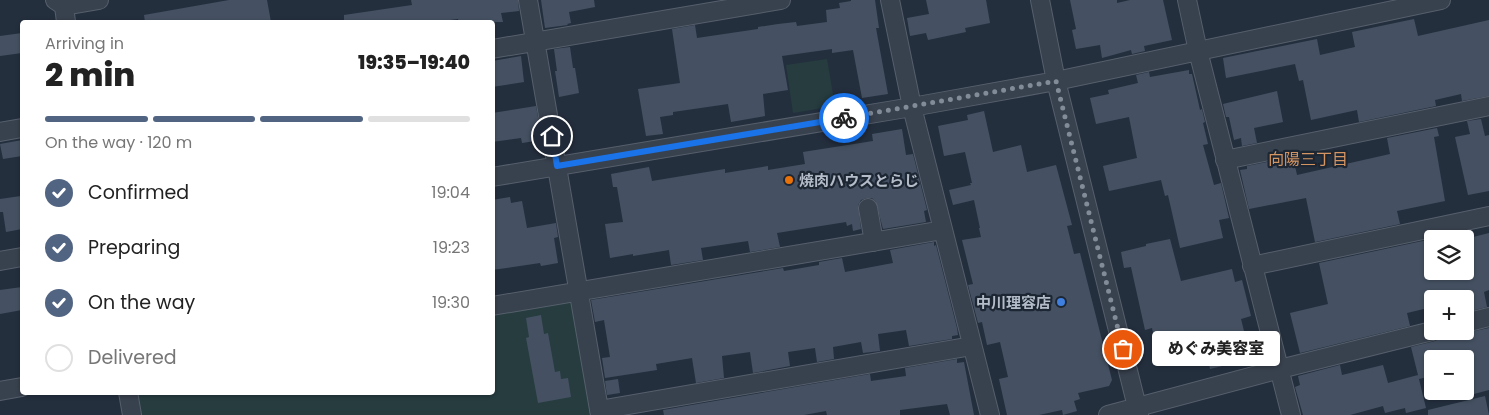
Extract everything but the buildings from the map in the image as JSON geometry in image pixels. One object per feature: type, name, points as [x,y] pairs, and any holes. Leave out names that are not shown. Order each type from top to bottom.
[{"type":"street","points":[[62,10],[99,0]]},
{"type":"street","points":[[528,0],[599,412],[972,346]]},
{"type":"street","points":[[495,49],[775,0]]},
{"type":"street","points":[[890,0],[912,107],[990,415]]},
{"type":"street","points":[[1040,0],[1056,81],[1138,411]]},
{"type":"street","points":[[1187,0],[1225,160],[1291,415]]},
{"type":"street","points":[[495,176],[1056,81],[1198,51],[1368,7],[1441,0]]},
{"type":"street","points":[[1225,160],[1489,106]]},
{"type":"street","points":[[0,132],[20,128]]},
{"type":"street","points":[[868,208],[874,242]]},
{"type":"street","points":[[1252,266],[1489,216]]},
{"type":"street","points":[[495,306],[943,230]]},
{"type":"street","points":[[0,261],[20,257]]},
{"type":"street","points":[[1474,321],[1489,317]]},
{"type":"street","points":[[1108,415],[1138,411],[1280,368],[1424,333]]},
{"type":"street","points":[[0,391],[20,387]]},
{"type":"street","points":[[129,395],[132,415]]},
{"type":"green space","points":[[827,59],[835,106],[793,113],[786,65]]},
{"type":"green space","points":[[578,292],[600,415],[132,415],[128,395],[495,395],[495,306]]},
{"type":"way so far","points":[[844,118],[1056,81],[1123,349]]},
{"type":"place","name":"焼肉ハウスとらじ","points":[[789,180]]},
{"type":"place","name":"中川理容店","points":[[1061,302]]},
{"type":"place","name":"めぐみ美容室","points":[[1123,349]]},
{"type":"district","name":"向陽三丁目","points":[[1308,159]]},
{"type":"route","points":[[552,136],[557,166],[844,118]]}]
